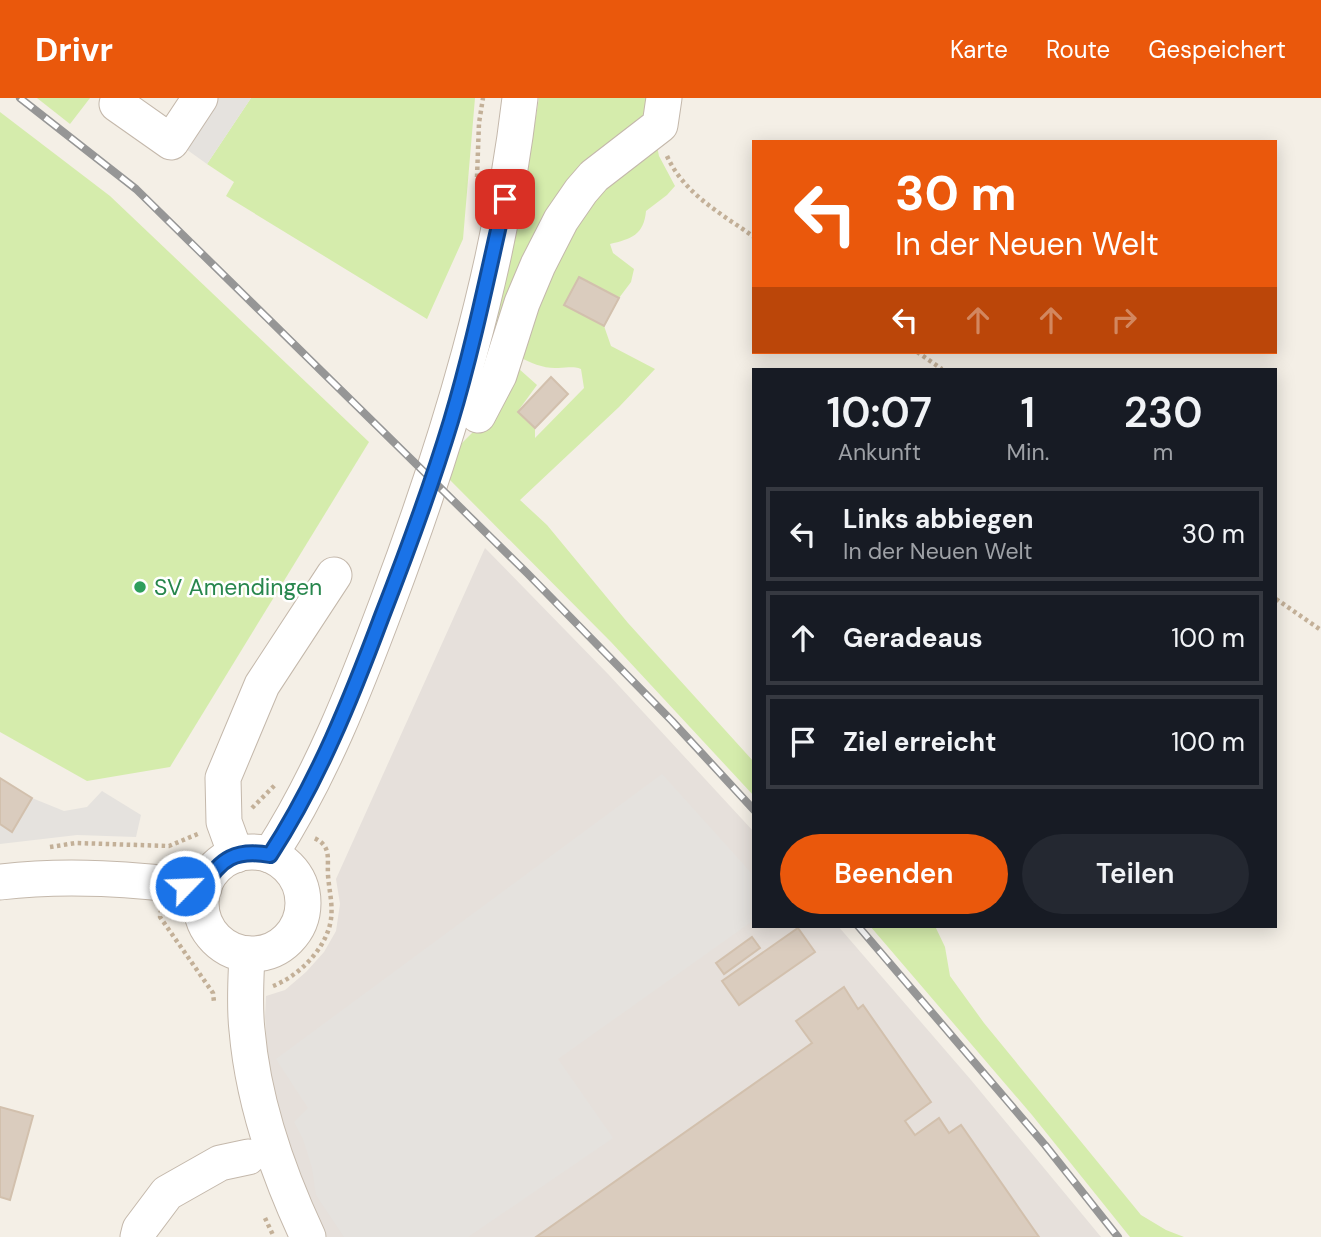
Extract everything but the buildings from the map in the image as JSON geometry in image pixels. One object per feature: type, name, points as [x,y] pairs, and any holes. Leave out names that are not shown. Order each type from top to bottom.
[{"type":"street","points":[[117,104],[171,142],[200,98]]},
{"type":"street","points":[[253,855],[289,826],[329,750],[412,538],[451,420],[481,306],[505,199],[520,98]]},
{"type":"street","points":[[478,415],[499,375],[522,303],[561,220],[594,176],[662,111]]},
{"type":"street","points":[[253,855],[224,822],[223,778],[262,685],[334,575]]},
{"type":"street","points":[[235,978],[258,954],[275,949],[289,939],[298,925],[303,909],[302,892],[296,876],[285,863],[253,855],[223,861],[211,873],[204,888],[201,905],[204,922],[213,936],[226,947],[247,1030],[262,1109],[277,1162],[308,1237]]},
{"type":"street","points":[[0,882],[33,878],[126,878],[204,888]]},
{"type":"street","points":[[138,1237],[140,1229],[167,1193],[220,1163],[248,1157]]},
{"type":"path","points":[[477,189],[479,123],[483,98]]},
{"type":"path","points":[[662,111],[668,159],[678,175],[706,203],[752,236]]},
{"type":"path","points":[[920,354],[941,368]]},
{"type":"path","points":[[1277,600],[1321,630]]},
{"type":"path","points":[[282,777],[255,807],[169,846],[160,917],[235,978],[269,988],[292,976],[313,957],[331,921],[332,899],[326,846],[289,826]]},
{"type":"path","points":[[215,1005],[235,978]]},
{"type":"shaded area","points":[[211,98],[251,98],[207,164],[179,144]]},
{"type":"shaded area","points":[[485,548],[608,674],[752,830],[752,928],[840,928],[971,1080],[1101,1237],[327,1237],[306,1198],[283,1124],[268,1064],[265,1017],[266,996],[285,990],[306,972],[324,952],[336,931],[340,904],[336,879]]},
{"type":"shaded area","points":[[662,774],[752,874],[752,921],[558,1059],[613,1138],[468,1237],[344,1237],[316,1195],[312,1168],[303,1139],[294,1122],[308,1108],[276,1059]]},
{"type":"shaded area","points":[[102,791],[141,815],[136,837],[77,835],[0,844],[0,824],[12,831],[32,798],[64,811],[87,807]]},
{"type":"green space","points":[[37,98],[90,98],[70,124]]},
{"type":"green space","points":[[251,98],[475,98],[463,239],[427,319],[226,196],[234,182],[207,164]]},
{"type":"green space","points":[[539,98],[657,98],[480,375],[523,195]]},
{"type":"green space","name":"SV Amendingen","points":[[0,112],[110,196],[369,442],[170,767],[87,781],[0,732]]},
{"type":"green space","points":[[655,137],[659,156],[675,186],[646,211],[642,226],[635,235],[610,244],[613,253],[634,269],[631,282],[619,298],[579,277],[564,305],[604,326],[611,346],[655,369],[619,407],[520,500],[547,525],[628,623],[752,760],[752,794],[611,642],[449,479],[459,446],[476,429],[518,368],[537,385],[518,411],[535,428],[535,438],[584,388],[581,369],[548,368],[519,357],[573,215]]},
{"type":"green space","points":[[872,928],[936,928],[945,947],[950,976],[984,1023],[1141,1215],[1184,1237],[1130,1237],[1032,1115]]},
{"type":"railway","points":[[20,98],[136,189],[527,573],[672,721],[752,808]]},
{"type":"railway","points":[[860,928],[1045,1145],[1118,1237]]},
{"type":"place","name":"SV Amendingen","points":[[140,587]]},
{"type":"route","points":[[185,886],[204,888],[211,873],[223,861],[236,855],[253,852],[270,855],[289,826],[329,750],[412,538],[451,420],[505,199]]}]
